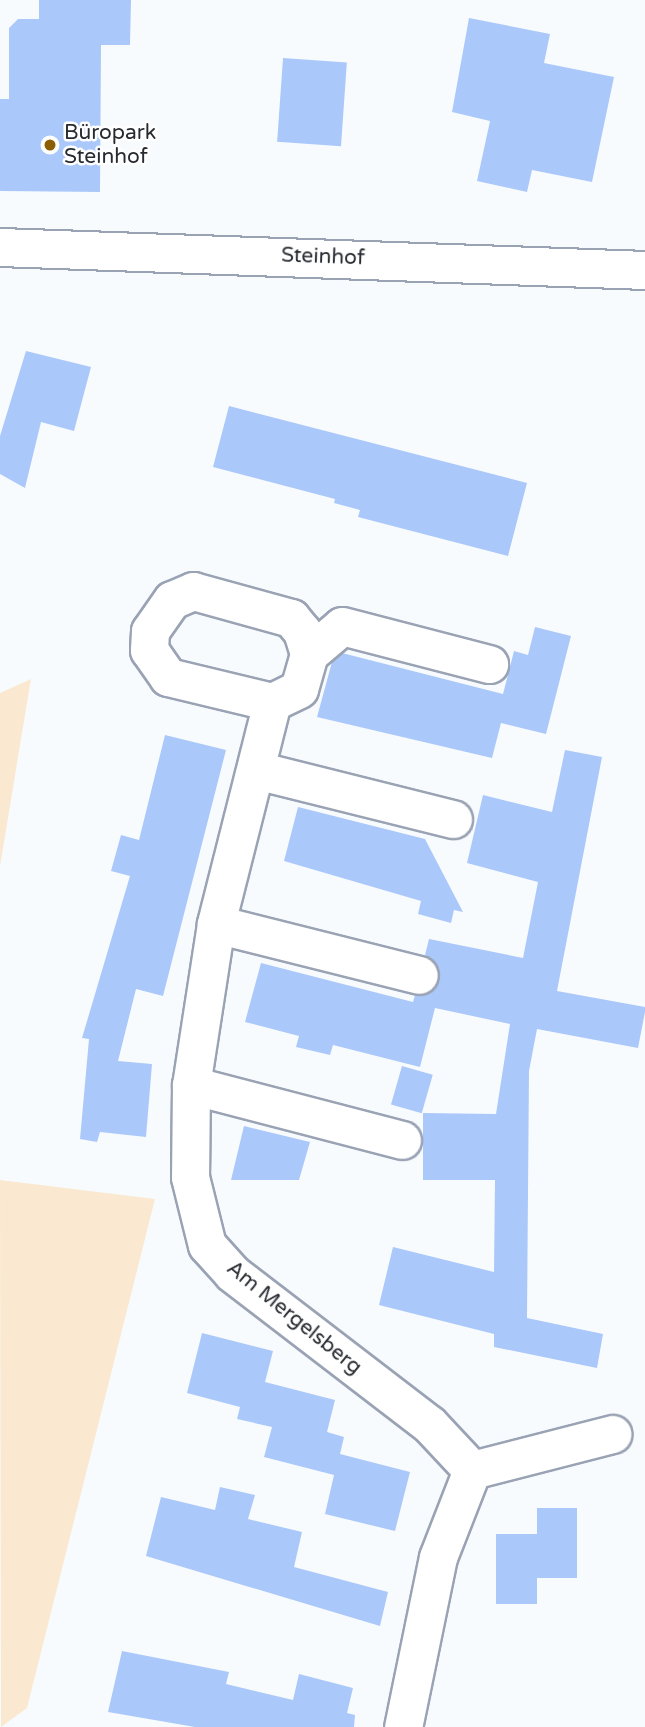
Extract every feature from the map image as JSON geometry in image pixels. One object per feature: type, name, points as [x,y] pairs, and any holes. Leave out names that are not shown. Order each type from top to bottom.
[{"type":"street","name":"Steinhof","points":[[0,247],[645,270]]},
{"type":"street","points":[[193,591],[291,618],[302,631],[309,654],[299,689],[272,702],[168,677],[149,650],[150,631],[160,611],[193,591]]},
{"type":"street","points":[[309,654],[342,626],[489,664]]},
{"type":"street","name":"Am Mergelsberg","points":[[272,702],[216,924],[191,1085],[190,1177],[207,1245],[232,1273],[429,1424],[472,1470]]},
{"type":"street","points":[[256,770],[453,819]]},
{"type":"street","points":[[216,924],[419,975]]},
{"type":"street","points":[[191,1085],[402,1140]]},
{"type":"street","points":[[402,1727],[438,1557],[472,1470],[612,1434]]},
{"type":"shaded area","points":[[31,679],[0,866],[0,693]]},
{"type":"shaded area","points":[[0,1180],[155,1199],[27,1708],[1,1727]]},
{"type":"building","name":"Büropark Steinhof","points":[[39,0],[131,0],[130,45],[101,45],[100,192],[0,191],[0,99],[9,99],[9,28],[18,19],[39,19]]},
{"type":"building","points":[[469,18],[550,34],[544,63],[614,77],[592,182],[532,170],[527,192],[477,181],[490,121],[452,112]]},
{"type":"building","points":[[283,58],[347,62],[341,146],[277,142]]},
{"type":"building","points":[[26,351],[91,367],[74,431],[41,422],[25,488],[0,474],[0,436]]},
{"type":"building","points":[[229,406],[527,483],[508,556],[358,517],[360,510],[334,503],[335,499],[213,467]]},
{"type":"building","points":[[535,627],[571,636],[546,734],[501,723],[492,758],[317,717],[332,662],[342,653],[503,694],[514,651],[528,655]]},
{"type":"building","points":[[165,735],[226,750],[163,996],[136,989],[118,1061],[152,1064],[146,1137],[100,1132],[97,1142],[80,1139],[89,1039],[82,1038],[130,876],[111,871],[121,835],[139,840]]},
{"type":"building","points":[[565,750],[602,757],[557,991],[645,1007],[645,1012],[638,1048],[537,1029],[529,1071],[527,1318],[603,1334],[597,1368],[494,1347],[494,1334],[379,1305],[393,1247],[494,1272],[495,1180],[423,1180],[423,1113],[496,1114],[510,1024],[435,1008],[420,1067],[333,1045],[330,1055],[296,1047],[299,1036],[245,1022],[261,963],[413,1002],[415,995],[434,990],[439,979],[439,969],[425,955],[429,939],[523,958],[538,882],[467,863],[483,795],[552,812]]},
{"type":"building","points":[[298,807],[425,839],[463,912],[454,910],[451,923],[418,914],[421,901],[284,861]]},
{"type":"building","points":[[402,1066],[433,1075],[422,1113],[391,1104]]},
{"type":"building","points":[[244,1126],[310,1142],[299,1180],[231,1180]]},
{"type":"building","points":[[202,1333],[273,1351],[265,1382],[335,1400],[327,1432],[344,1437],[340,1454],[410,1472],[395,1531],[325,1514],[334,1475],[264,1457],[272,1427],[237,1419],[240,1407],[187,1393]]},
{"type":"building","points":[[220,1487],[255,1495],[248,1519],[302,1532],[294,1567],[388,1592],[380,1626],[146,1556],[161,1497],[215,1510]]},
{"type":"building","points":[[537,1508],[577,1508],[577,1578],[537,1578],[537,1604],[496,1604],[496,1534],[537,1534]]},
{"type":"building","points":[[122,1651],[229,1672],[226,1684],[293,1700],[299,1674],[353,1688],[347,1713],[355,1715],[354,1727],[195,1727],[108,1712]]},
{"type":"place","name":"Büropark Steinhof","points":[[50,145]]}]
